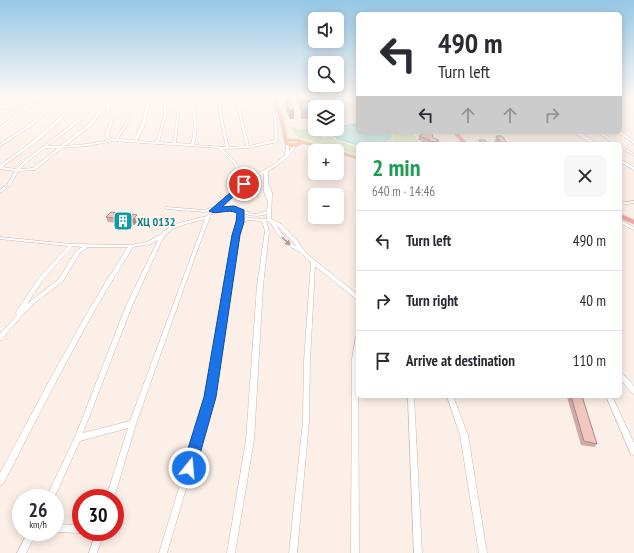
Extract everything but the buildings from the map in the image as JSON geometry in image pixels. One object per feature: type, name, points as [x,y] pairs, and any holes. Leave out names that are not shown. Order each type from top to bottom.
[{"type":"highway","points":[[457,134],[464,142]]},
{"type":"highway","points":[[622,217],[634,222]]},
{"type":"main road","points":[[282,123],[287,143],[308,145]]},
{"type":"main road","points":[[284,128],[297,143],[308,145]]},
{"type":"main road","points":[[291,150],[304,145]]},
{"type":"main road","points":[[344,154],[356,157]]},
{"type":"street","points":[[0,145],[31,123]]},
{"type":"street","points":[[0,168],[55,123]]},
{"type":"street","points":[[0,192],[7,187],[17,170],[75,123]]},
{"type":"street","points":[[0,168],[17,170],[34,169],[92,123]]},
{"type":"street","points":[[111,123],[107,133],[108,137],[114,140]]},
{"type":"street","points":[[114,140],[127,123]]},
{"type":"street","points":[[136,142],[144,123]]},
{"type":"street","points":[[157,143],[163,123]]},
{"type":"street","points":[[174,145],[177,123]]},
{"type":"street","points":[[192,146],[195,134],[195,123]]},
{"type":"street","points":[[222,123],[228,148]]},
{"type":"street","points":[[242,123],[248,147]]},
{"type":"street","points":[[44,147],[62,148],[84,146],[114,140],[218,148],[248,147],[277,141],[276,123]]},
{"type":"street","points":[[276,126],[284,128]]},
{"type":"street","points":[[580,134],[592,142]]},
{"type":"street","points":[[601,134],[614,142]]},
{"type":"street","points":[[621,134],[634,143]]},
{"type":"street","points":[[286,157],[287,143]]},
{"type":"street","points":[[167,208],[204,211],[213,208],[244,184],[286,157],[297,143]]},
{"type":"street","points":[[622,147],[634,155]]},
{"type":"street","points":[[218,148],[236,161],[244,184]]},
{"type":"street","points":[[622,161],[634,169]]},
{"type":"street","points":[[230,553],[250,440],[260,286],[269,220],[269,201],[266,197],[266,171]]},
{"type":"street","points":[[113,489],[133,424],[208,217],[223,201]]},
{"type":"street","points":[[622,204],[634,202]]},
{"type":"street","points":[[213,211],[228,208],[254,217],[269,220],[289,245],[304,254],[356,296]]},
{"type":"street","points":[[163,553],[210,397],[241,212]]},
{"type":"street","points":[[240,222],[268,212]]},
{"type":"street","points":[[54,489],[78,438],[129,306],[162,236],[165,232],[177,225],[208,217]]},
{"type":"street","points":[[622,222],[634,229]]},
{"type":"street","points":[[0,238],[71,245],[131,246],[148,243],[162,236]]},
{"type":"street","points":[[0,338],[40,280],[71,245]]},
{"type":"street","points":[[7,329],[29,305],[61,280],[78,252],[87,245]]},
{"type":"street","points":[[0,481],[89,313],[131,246]]},
{"type":"street","points":[[293,553],[306,421],[307,361],[313,262]]},
{"type":"street","points":[[354,553],[356,352]]},
{"type":"street","points":[[622,377],[634,391]]},
{"type":"street","points":[[411,398],[418,553]]},
{"type":"street","points":[[451,398],[464,435],[483,553]]},
{"type":"street","points":[[610,398],[634,451]]},
{"type":"street","points":[[78,438],[133,424]]},
{"type":"street","points":[[21,553],[28,541]]},
{"type":"street","points":[[93,553],[97,541]]},
{"type":"green space","points":[[290,127],[308,129],[308,136],[316,136],[310,141],[299,138]]},
{"type":"green space","points":[[393,134],[413,134],[419,142],[388,142],[393,138]]},
{"type":"green space","points":[[321,136],[323,138],[332,137],[338,141],[356,146],[356,154],[344,151],[344,144],[321,144],[311,141]]},
{"type":"water","points":[[356,124],[356,134],[390,134],[391,138],[385,142],[356,142],[356,144],[337,139],[335,136],[344,136],[344,126]]},
{"type":"place","name":"ХЦ 0132","points":[[123,221]]},
{"type":"route","points":[[189,468],[210,397],[241,212],[234,208],[213,211],[244,184]]}]
